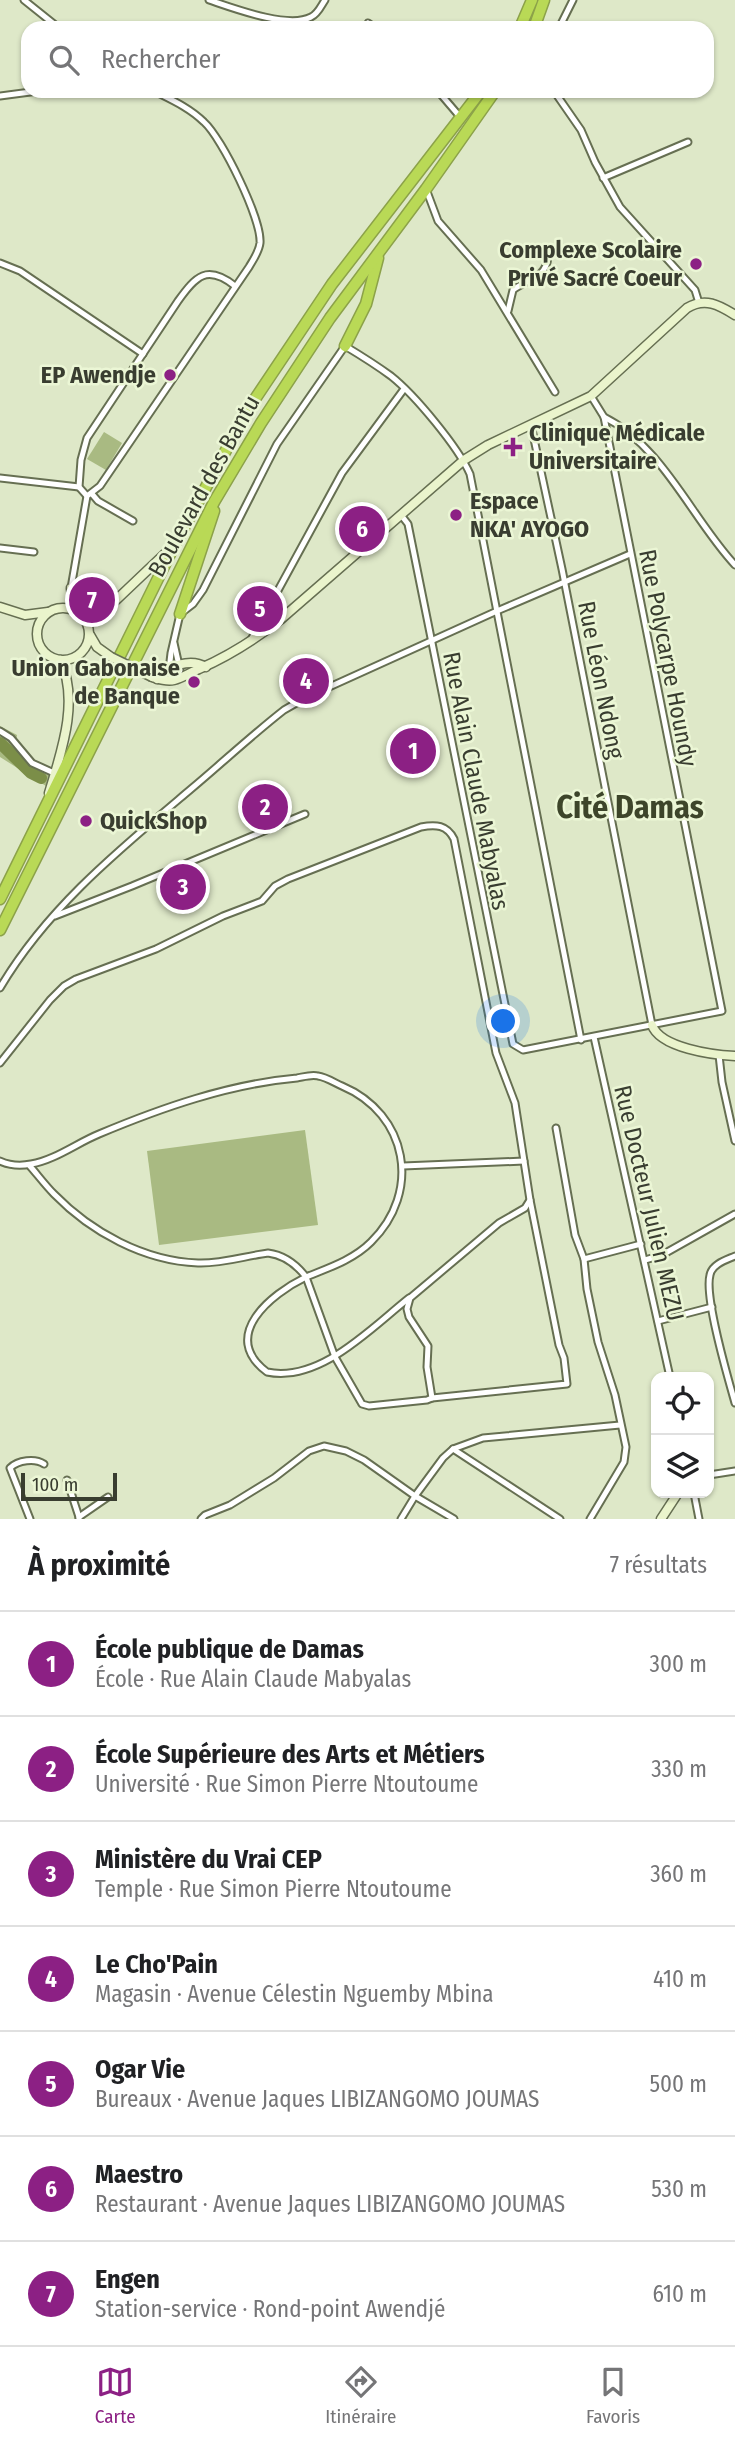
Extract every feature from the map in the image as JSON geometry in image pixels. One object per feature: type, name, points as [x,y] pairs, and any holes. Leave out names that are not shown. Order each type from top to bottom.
[{"type":"highway","points":[[523,21],[532,0]]},
{"type":"highway","points":[[536,21],[544,0]]},
{"type":"highway","name":"Boulevard des Bantu","points":[[0,899],[175,544],[226,448],[332,284],[476,98]]},
{"type":"highway","name":"Boulevard des Bantu","points":[[0,930],[214,502],[249,442],[330,317],[379,254],[490,98]]},
{"type":"highway","points":[[345,346],[366,304],[379,254]]},
{"type":"highway","points":[[180,614],[215,510],[214,502]]},
{"type":"main road","points":[[71,587],[71,598],[86,621],[94,644],[111,657],[155,678],[173,680],[206,667],[249,644],[291,611],[464,460],[591,396],[687,308],[699,303],[714,303],[735,315]]},
{"type":"main road","points":[[0,607],[32,615],[54,610],[95,613],[114,602],[175,544]]},
{"type":"main road","points":[[37,636],[40,622],[67,598],[71,587]]},
{"type":"main road","points":[[19,613],[29,622],[42,649],[53,658],[60,660],[88,652],[103,652]]},
{"type":"main road","points":[[78,656],[87,646],[89,634]]},
{"type":"main road","points":[[45,807],[66,722],[69,696],[65,671],[60,660]]},
{"type":"main road","points":[[155,678],[174,666],[200,663],[206,667]]},
{"type":"main road","points":[[652,1025],[659,1035],[673,1043],[719,1055],[735,1056]]},
{"type":"main road","points":[[661,1519],[675,1498]]},
{"type":"street","points":[[24,0],[50,21]]},
{"type":"street","points":[[209,0],[253,13],[296,20],[312,17],[325,0]]},
{"type":"street","points":[[562,21],[573,0]]},
{"type":"street","points":[[0,96],[21,93]]},
{"type":"street","points":[[71,587],[90,495],[105,480],[260,245],[256,222],[220,143],[207,124],[167,98]]},
{"type":"street","points":[[444,98],[461,118]]},
{"type":"street","points":[[559,98],[581,130],[603,178],[631,221],[695,290],[699,303]]},
{"type":"street","points":[[603,178],[688,142]]},
{"type":"street","points":[[426,189],[438,221],[481,271],[508,311],[555,393]]},
{"type":"street","points":[[508,311],[513,290],[542,275],[548,257]]},
{"type":"street","points":[[0,263],[20,271],[143,354]]},
{"type":"street","points":[[79,487],[80,460],[87,438],[193,280],[201,275],[215,275],[235,286]]},
{"type":"street","points":[[173,680],[174,643],[180,614],[193,604],[203,590],[277,444],[345,346],[392,377],[404,389],[464,460],[470,474],[581,1040],[652,1025]]},
{"type":"street","points":[[249,644],[342,473],[404,389]]},
{"type":"street","name":"Rue Polycarpe Houndy","points":[[591,396],[604,417],[722,1011],[652,1025]]},
{"type":"street","points":[[604,417],[623,429],[647,451],[735,565]]},
{"type":"street","name":"Rue Léon Ndong","points":[[531,425],[652,1025]]},
{"type":"street","points":[[0,478],[79,487],[133,522]]},
{"type":"street","name":"Rue Alain Claude Mabyalas","points":[[401,515],[408,524],[513,1044],[523,1050],[581,1040]]},
{"type":"street","points":[[0,548],[34,552]]},
{"type":"street","points":[[0,988],[24,951],[74,894],[134,838],[284,710],[430,641],[630,554]]},
{"type":"street","points":[[190,587],[203,590]]},
{"type":"street","points":[[173,680],[180,673],[174,666]]},
{"type":"street","points":[[0,731],[12,738],[32,763],[54,773]]},
{"type":"street","points":[[51,918],[305,814]]},
{"type":"street","points":[[0,1063],[50,1000],[76,979],[156,949],[223,916],[262,901],[275,886],[288,878],[421,827],[443,827],[454,839],[496,1054],[515,1103],[530,1200],[559,1345],[564,1358],[567,1384],[432,1398],[427,1401],[364,1405],[335,1357],[306,1277],[293,1263],[279,1255],[268,1253],[200,1263],[165,1260],[128,1247],[99,1230],[65,1204],[29,1165]]},
{"type":"street","points":[[74,894],[76,900],[85,905]]},
{"type":"street","name":"Rue Docteur Julien MEZU","points":[[594,1037],[669,1372]]},
{"type":"street","points":[[719,1055],[735,1141]]},
{"type":"street","points":[[0,1161],[29,1165],[98,1135],[174,1107],[251,1084],[317,1075],[369,1100],[393,1130],[403,1166],[397,1200],[388,1221],[372,1242],[341,1262],[279,1292],[258,1314],[247,1337],[251,1356],[262,1368],[274,1373],[306,1368],[335,1357],[490,1230],[525,1208],[530,1200]]},
{"type":"street","points":[[556,1128],[575,1235],[584,1259],[598,1342],[615,1395],[625,1447],[625,1457],[590,1519]]},
{"type":"street","points":[[403,1166],[524,1161]]},
{"type":"street","points":[[645,1260],[662,1255],[735,1214]]},
{"type":"street","points":[[584,1259],[641,1244]]},
{"type":"street","points":[[735,1256],[715,1266],[710,1275],[712,1307],[735,1403]]},
{"type":"street","points":[[410,1298],[407,1308],[409,1317],[428,1346],[427,1367],[432,1398]]},
{"type":"street","points":[[658,1321],[712,1307]]},
{"type":"street","points":[[401,1519],[443,1458],[453,1449],[490,1437],[620,1425]]},
{"type":"street","points":[[201,1519],[274,1478],[309,1451],[324,1446],[346,1451],[454,1519]]},
{"type":"street","points":[[453,1449],[560,1519]]},
{"type":"street","points":[[30,1519],[10,1468],[13,1464],[35,1460],[44,1464]]},
{"type":"street","points":[[714,1474],[735,1471]]},
{"type":"street","points":[[67,1480],[79,1518],[108,1497]]},
{"type":"street","points":[[695,1498],[699,1519]]},
{"type":"green space","points":[[104,432],[122,443],[106,470],[87,459]]},
{"type":"green space","points":[[0,726],[17,735],[15,749],[51,770],[46,786],[0,757]]},
{"type":"green space","points":[[305,1130],[318,1225],[159,1245],[147,1151]]},
{"type":"waterway","points":[[0,743],[31,773],[41,778]]},
{"type":"place","name":"Complexe Scolaire Privé Sacré Coeur","points":[[696,264]]},
{"type":"place","name":"EP Awendje","points":[[170,375]]},
{"type":"place","name":"Clinique Médicale Universitaire","points":[[513,447]]},
{"type":"place","name":"Espace NKA' AYOGO","points":[[456,515]]},
{"type":"place","name":"Maestro","points":[[362,529]]},
{"type":"place","name":"Engen","points":[[92,600]]},
{"type":"place","name":"Ogar Vie","points":[[260,609]]},
{"type":"place","name":"Le Cho'Pain","points":[[306,681]]},
{"type":"place","name":"Union Gabonaise de Banque","points":[[194,682]]},
{"type":"place","name":"École publique de Damas","points":[[413,751]]},
{"type":"place","name":"École Supérieure des Arts et Métiers","points":[[265,807]]},
{"type":"place","name":"QuickShop","points":[[86,821]]},
{"type":"place","name":"Ministère du Vrai CEP","points":[[183,887]]},
{"type":"district","name":"Cité Damas","points":[[630,807]]}]
